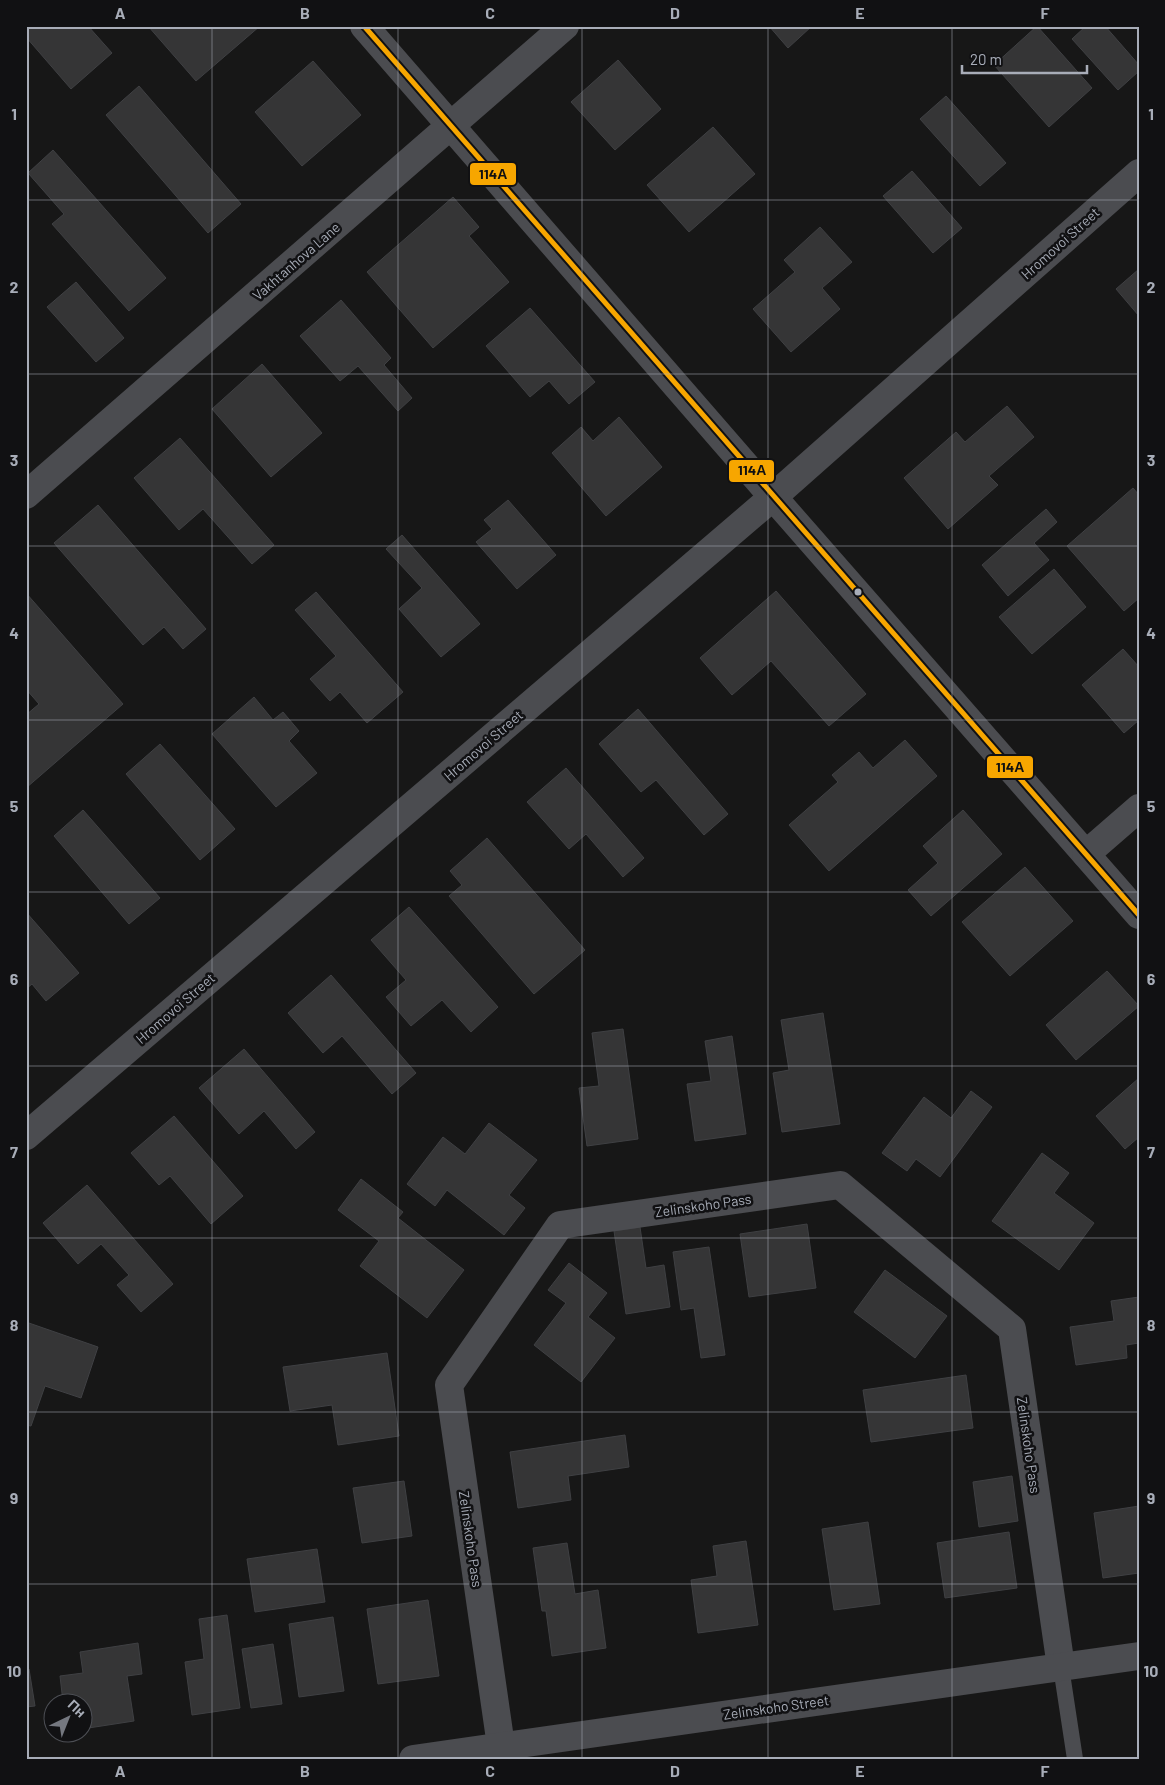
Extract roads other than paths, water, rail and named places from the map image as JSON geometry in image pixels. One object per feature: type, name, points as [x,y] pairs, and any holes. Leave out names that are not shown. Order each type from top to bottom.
[{"type":"street","points":[[364,26],[772,497],[1139,915]]},
{"type":"street","name":"Vakhtanhova Lane","points":[[26,495],[565,26]]},
{"type":"street","name":"Hromovoi Street","points":[[26,1136],[772,497],[1139,173]]},
{"type":"street","points":[[1086,854],[1139,808]]},
{"type":"street","name":"Zelinskoho Pass","points":[[501,1746],[449,1385],[560,1225],[840,1185],[1012,1329],[1061,1667]]},
{"type":"street","name":"Zelinskoho Street","points":[[420,1758],[1139,1656]]},
{"type":"lane","points":[[1061,1667],[1075,1759]]}]
